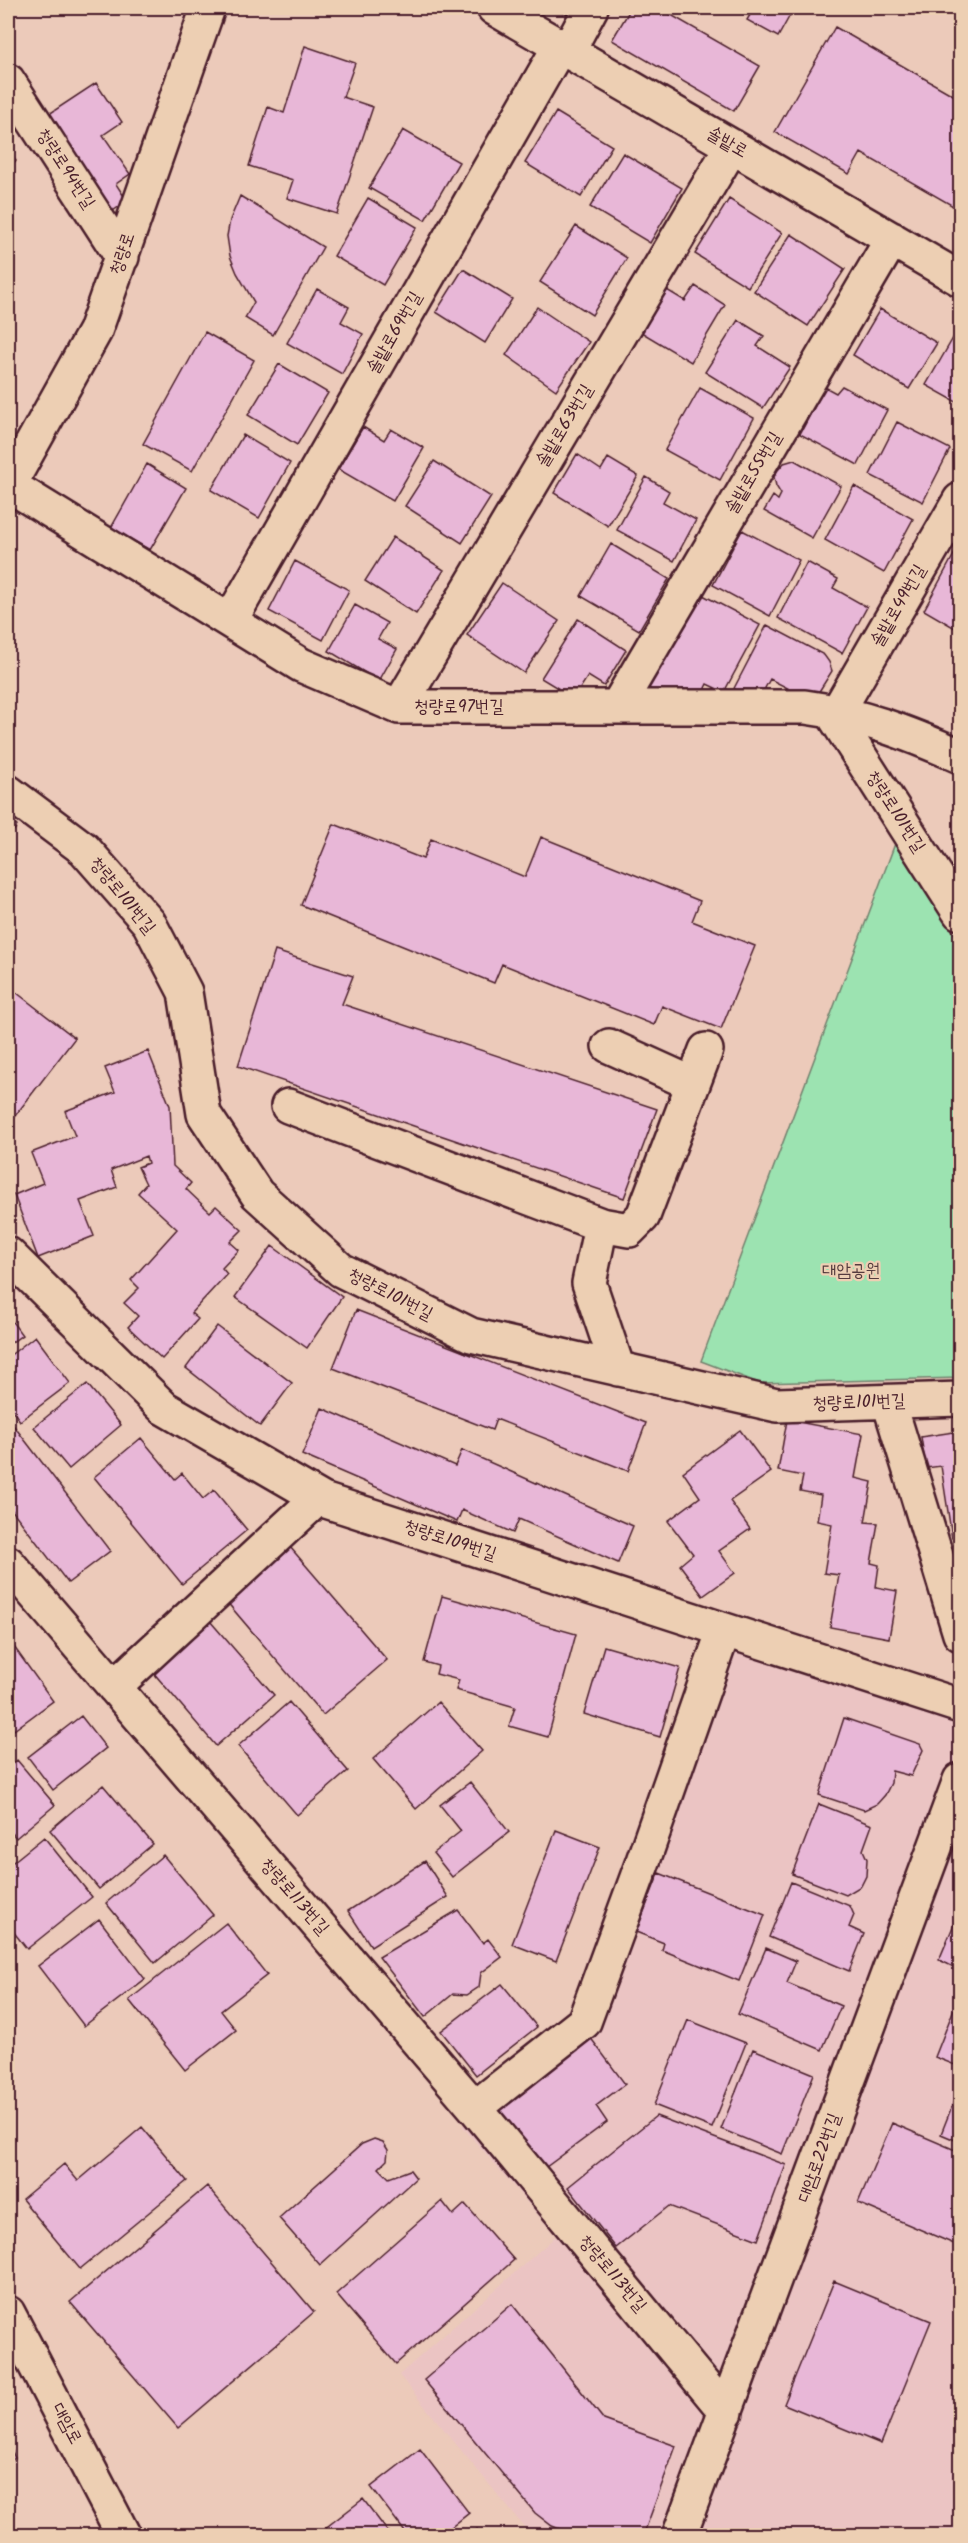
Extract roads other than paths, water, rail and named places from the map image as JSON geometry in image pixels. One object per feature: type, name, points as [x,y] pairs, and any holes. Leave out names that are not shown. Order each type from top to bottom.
[{"type":"street","name":"청량로","points":[[8,486],[95,331],[208,8]]},
{"type":"street","name":"솔밭로","points":[[494,8],[960,279]]},
{"type":"street","name":"솔밭로69번길","points":[[230,621],[564,48],[591,8]]},
{"type":"street","name":"청량로94번길","points":[[8,81],[122,257]]},
{"type":"street","name":"솔밭로63번길","points":[[399,707],[732,146]]},
{"type":"street","name":"솔밭로55번길","points":[[617,707],[892,239]]},
{"type":"street","name":"청량로97번길","points":[[8,486],[301,665],[399,707],[805,707],[834,711],[874,721],[960,756]]},
{"type":"street","name":"솔밭로49번길","points":[[834,711],[960,500]]},
{"type":"street","name":"청량로101번길","points":[[834,711],[960,913]]},
{"type":"street","name":"청량로101번길","points":[[8,792],[84,849],[149,923],[185,992],[204,1114],[257,1194],[341,1270],[471,1335],[777,1406],[960,1399]]},
{"type":"street","points":[[609,1046],[693,1083]]},
{"type":"street","points":[[288,1106],[601,1225],[629,1230],[643,1216],[706,1050]]},
{"type":"street","points":[[601,1225],[589,1283],[618,1369]]},
{"type":"street","name":"청량로109번길","points":[[8,1254],[164,1408],[318,1498],[960,1706]]},
{"type":"street","points":[[889,1402],[960,1635]]},
{"type":"street","points":[[114,1687],[318,1498]]},
{"type":"street","name":"청량로113번길","points":[[8,1563],[475,2108],[726,2412]]},
{"type":"street","points":[[475,2108],[584,2022],[724,1630]]},
{"type":"street","name":"대암로22번길","points":[[679,2535],[960,1780]]},
{"type":"street","name":"대암로","points":[[9,2321],[124,2535]]},
{"type":"park label","name":"대암공원","points":[[851,1271]]}]
